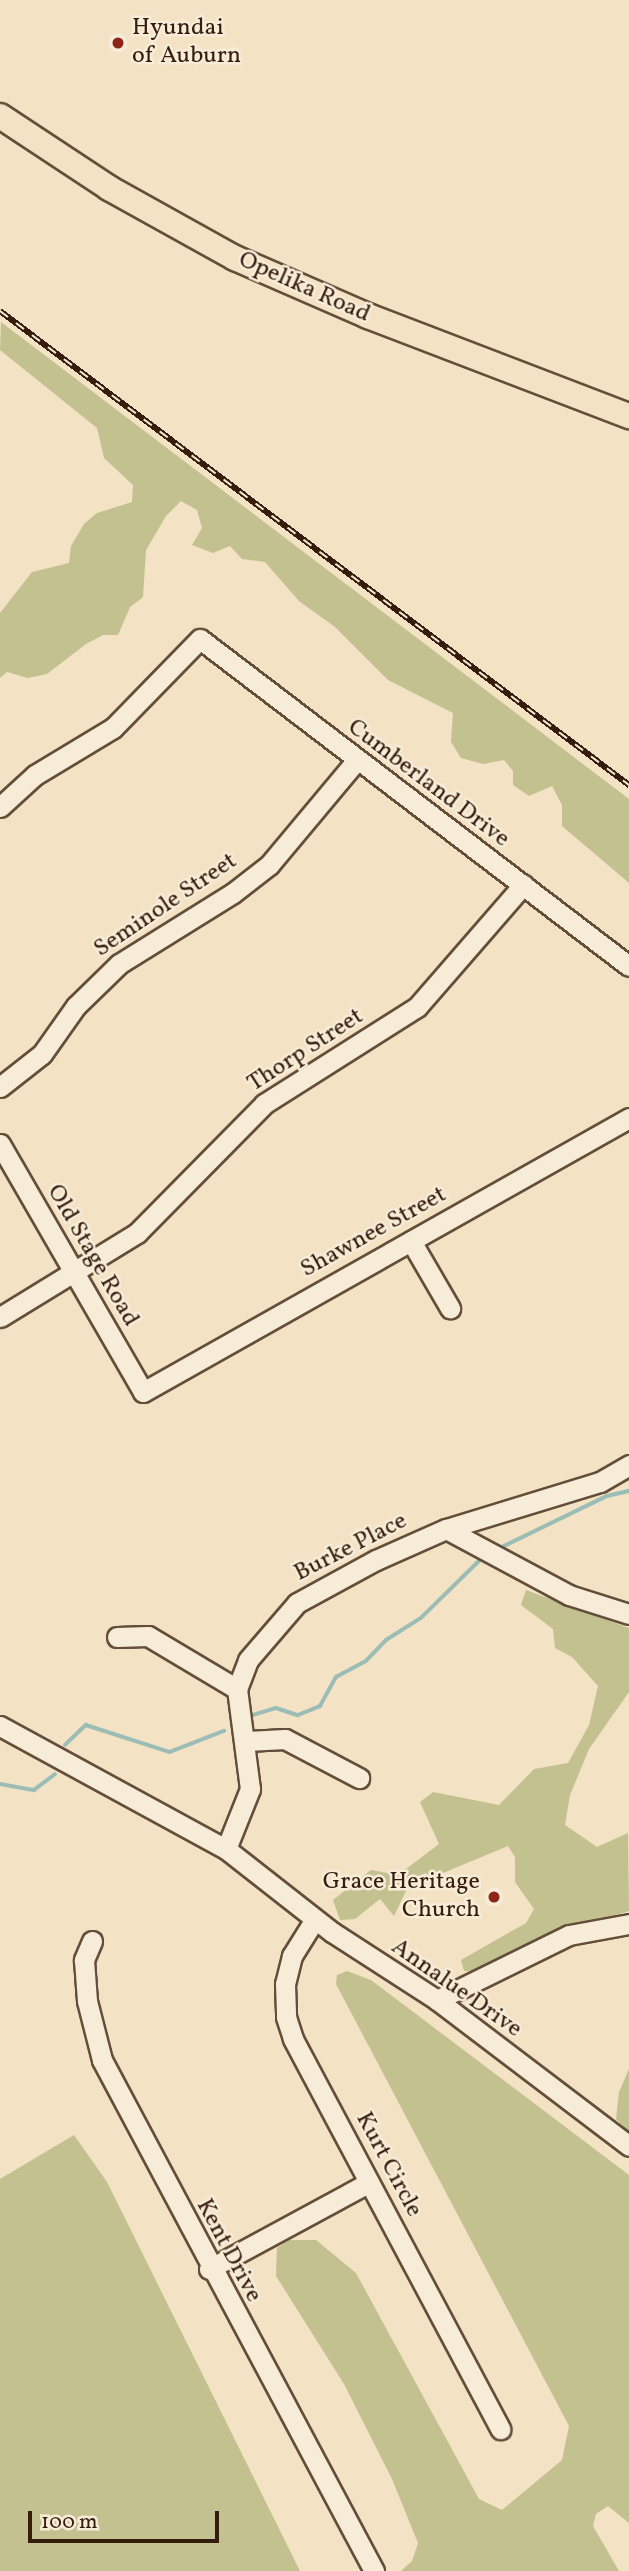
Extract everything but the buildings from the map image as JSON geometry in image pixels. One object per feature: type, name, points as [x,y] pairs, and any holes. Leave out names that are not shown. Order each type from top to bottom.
[{"type":"main road","name":"Opelika Road","points":[[0,116],[108,188],[235,258],[368,316],[629,416]]},
{"type":"street","name":"Cumberland Drive","points":[[0,807],[35,775],[113,728],[200,639],[356,761],[629,966]]},
{"type":"street","name":"Seminole Street","points":[[0,1087],[42,1054],[76,1006],[119,964],[233,893],[268,865],[356,761]]},
{"type":"street","name":"Thorp Street","points":[[0,1317],[112,1251],[161,1212],[264,1104],[417,1007],[523,885]]},
{"type":"street","name":"Shawnee Street","points":[[143,1392],[629,1118]]},
{"type":"street","name":"Old Stage Road","points":[[0,1144],[143,1392]]},
{"type":"street","points":[[411,1241],[450,1308]]},
{"type":"street","name":"Burke Place","points":[[237,1689],[248,1660],[297,1603],[376,1560],[446,1529],[600,1482],[629,1465]]},
{"type":"street","name":"Burke Place","points":[[446,1529],[569,1595],[629,1614]]},
{"type":"street","points":[[117,1637],[148,1636],[237,1689],[247,1741],[250,1789],[226,1849]]},
{"type":"street","name":"Annalue Drive","points":[[0,1726],[226,1849],[315,1919],[402,1981],[437,2000],[629,2146]]},
{"type":"street","points":[[247,1741],[285,1739],[359,1777]]},
{"type":"street","name":"Kurt Circle","points":[[315,1919],[288,1969],[286,2017],[368,2183],[500,2429]]},
{"type":"street","points":[[437,2000],[569,1936],[629,1924]]},
{"type":"street","name":"Kent Drive","points":[[92,1941],[84,1960],[87,2001],[102,2060],[209,2269],[374,2571]]},
{"type":"street","points":[[209,2269],[368,2183]]},
{"type":"shaded area","points":[[1,322],[629,799],[629,883],[562,826],[562,805],[552,786],[529,796],[513,785],[513,771],[504,760],[483,764],[461,758],[451,742],[453,713],[388,680],[335,627],[299,601],[265,562],[242,559],[230,546],[213,553],[192,545],[202,528],[197,510],[181,501],[166,516],[146,550],[143,597],[130,607],[118,635],[103,635],[86,644],[47,674],[28,678],[7,672],[0,678],[0,613],[32,572],[69,563],[71,546],[84,524],[97,513],[132,502],[133,485],[104,458],[97,428],[0,350]]},
{"type":"shaded area","points":[[526,1590],[629,1628],[629,1692],[589,1749],[570,1795],[565,1825],[597,1847],[628,1833],[629,1911],[550,1934],[473,1971],[464,1971],[461,1960],[526,1923],[534,1909],[515,1882],[515,1857],[508,1846],[419,1883],[406,1891],[394,1916],[380,1899],[355,1919],[340,1920],[333,1900],[371,1870],[398,1875],[439,1844],[420,1802],[433,1792],[499,1805],[534,1769],[568,1763],[589,1725],[598,1686],[572,1657],[555,1648],[553,1629],[521,1605]]},
{"type":"shaded area","points":[[347,1971],[371,1980],[629,2175],[629,2523],[608,2506],[596,2514],[593,2526],[619,2571],[401,2571],[412,2561],[418,2543],[392,2479],[344,2384],[276,2276],[277,2248],[289,2240],[316,2240],[356,2273],[479,2499],[502,2510],[562,2460],[569,2426],[336,1984],[337,1975]]},
{"type":"shaded area","points":[[629,2069],[629,2132],[616,2119],[619,2092]]},
{"type":"shaded area","points":[[74,2135],[107,2182],[300,2571],[0,2571],[0,2179]]},
{"type":"waterway","points":[[502,1547],[607,1496],[629,1491]]},
{"type":"waterway","points":[[250,1716],[276,1708],[298,1715],[320,1706],[336,1677],[366,1661],[386,1640],[421,1618],[482,1558]]},
{"type":"waterway","points":[[65,1745],[86,1725],[170,1752],[224,1731]]},
{"type":"waterway","points":[[0,1784],[34,1790],[55,1774]]},
{"type":"railway","points":[[0,311],[629,785]]},
{"type":"place","name":"Hyundai of Auburn","points":[[118,43]]},
{"type":"place","name":"Grace Heritage Church","points":[[494,1897]]}]
